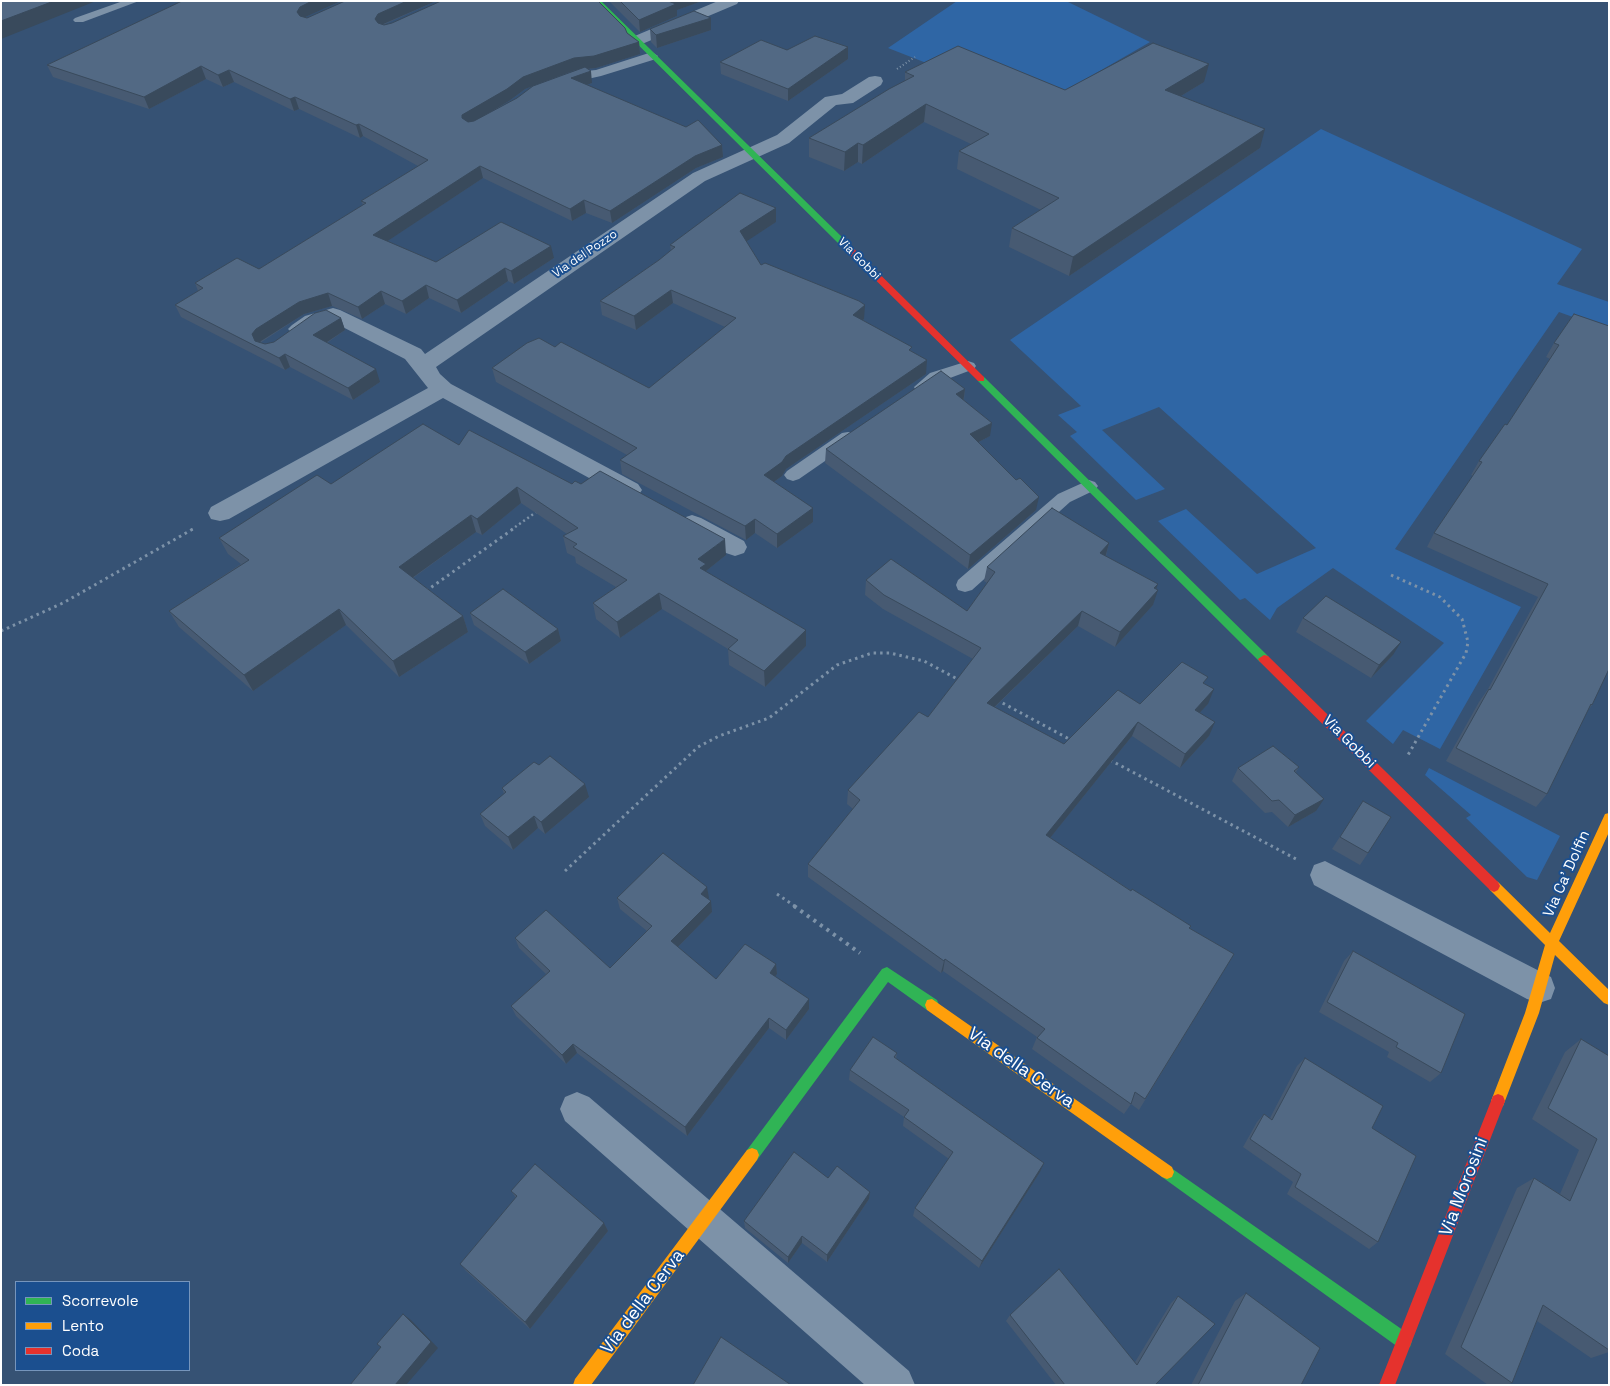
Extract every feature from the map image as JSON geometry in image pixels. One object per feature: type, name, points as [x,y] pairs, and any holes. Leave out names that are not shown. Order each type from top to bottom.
[{"type":"street","name":"Via Gobbi","points":[[597,1],[1609,999]]},
{"type":"street","points":[[636,41],[732,1]]},
{"type":"street","points":[[751,152],[784,139],[831,101],[847,99],[876,82]]},
{"type":"street","name":"Via del Pozzo","points":[[424,365],[698,177],[751,152]]},
{"type":"street","points":[[284,338],[312,320],[333,314],[413,354],[424,365],[431,378],[444,389],[652,502]]},
{"type":"street","points":[[220,513],[444,389]]},
{"type":"street","points":[[677,516],[735,547]]},
{"type":"street","name":"Via Ca' Dolfin","points":[[1552,943],[1609,818]]},
{"type":"street","points":[[1325,875],[1539,988]]},
{"type":"street","name":"Via Morosini","points":[[1387,1385],[1532,1012],[1552,943]]},
{"type":"street","name":"Via della Cerva","points":[[581,1385],[887,973],[1404,1340]]},
{"type":"street","points":[[577,1109],[894,1385]]},
{"type":"lane","points":[[79,20],[134,1]]},
{"type":"lane","points":[[554,84],[652,56]]},
{"type":"lane","points":[[912,394],[936,378],[968,366]]},
{"type":"lane","points":[[793,475],[864,426]]},
{"type":"lane","points":[[965,585],[1064,498],[1089,486]]},
{"type":"path","points":[[423,593],[545,506]]},
{"type":"path","points":[[1,631],[63,603],[220,513]]},
{"type":"path","points":[[1391,576],[1440,596],[1462,619],[1468,642],[1466,654],[1407,756]]},
{"type":"path","points":[[565,871],[698,747],[719,736],[770,718],[837,665],[872,653],[906,656],[924,661],[968,684]]},
{"type":"path","points":[[994,698],[1072,740]]},
{"type":"path","points":[[1107,759],[1325,875]]},
{"type":"path","points":[[778,894],[887,973]]},
{"type":"shaded area","points":[[957,1],[1066,1],[1150,42],[1060,94],[929,64],[888,48]]},
{"type":"shaded area","points":[[1321,129],[1582,249],[1557,284],[1609,302],[1609,330],[1559,312],[1395,549],[1521,607],[1440,749],[1403,730],[1393,744],[1366,721],[1444,643],[1333,568],[1277,608],[1270,620],[1245,598],[1240,600],[1158,521],[1186,509],[1257,574],[1316,548],[1159,407],[1102,430],[1165,489],[1136,500],[1070,436],[1077,432],[1058,415],[1081,406],[1010,340]]},
{"type":"shaded area","points":[[1429,768],[1560,836],[1537,880],[1527,877],[1466,818],[1471,815],[1425,775]]},
{"type":"building","points":[[1,1],[54,1],[1,21]]},
{"type":"building","points":[[182,1],[312,1],[300,7],[297,12],[300,16],[307,18],[345,1],[407,1],[378,14],[375,19],[378,23],[384,25],[441,1],[598,1],[625,28],[627,33],[639,42],[594,56],[574,58],[523,77],[507,89],[462,115],[462,118],[468,122],[474,121],[517,98],[533,86],[585,67],[591,71],[571,78],[686,127],[698,120],[722,145],[695,156],[610,211],[584,200],[570,209],[480,166],[373,235],[436,262],[501,222],[551,246],[511,271],[505,268],[457,300],[426,285],[402,301],[381,291],[358,307],[328,293],[299,302],[256,329],[252,334],[255,341],[265,344],[274,342],[315,313],[326,310],[341,318],[313,335],[376,369],[348,388],[285,354],[279,358],[175,305],[203,288],[195,283],[237,258],[259,269],[366,203],[361,201],[428,160],[359,124],[356,125],[295,97],[290,99],[229,70],[218,75],[201,66],[144,97],[47,65]]},
{"type":"building","points":[[620,1],[668,1],[676,4],[639,20]]},
{"type":"building","points":[[694,11],[711,18],[656,35],[650,29]]},
{"type":"building","points":[[815,36],[848,47],[788,89],[720,62],[761,40],[787,50]]},
{"type":"building","points":[[1153,43],[1209,64],[1165,90],[1265,129],[1073,257],[1012,228],[1059,198],[959,151],[989,134],[926,104],[863,145],[858,143],[845,152],[809,138],[889,89],[914,76],[905,72],[958,46],[1065,90]]},
{"type":"building","points":[[740,193],[776,208],[740,231],[761,265],[765,263],[859,301],[865,305],[853,315],[912,347],[909,350],[927,360],[786,456],[782,462],[764,475],[813,508],[777,534],[755,519],[745,526],[620,460],[637,448],[492,368],[527,343],[539,338],[555,347],[561,342],[649,388],[736,318],[671,290],[634,316],[600,301],[659,260],[675,247],[670,245]]},
{"type":"building","points":[[1574,314],[1609,326],[1609,669],[1547,794],[1456,748],[1548,584],[1434,533],[1482,462],[1479,461],[1505,424],[1507,425],[1559,345],[1554,343]]},
{"type":"building","points":[[941,371],[965,389],[956,394],[992,423],[970,434],[1016,480],[1020,478],[1039,497],[970,555],[826,449]]},
{"type":"building","points":[[423,424],[459,445],[469,430],[572,484],[575,481],[581,484],[600,471],[725,539],[698,559],[706,564],[700,568],[806,630],[764,671],[728,649],[738,640],[659,593],[617,622],[593,603],[627,580],[573,547],[577,544],[563,536],[578,528],[517,487],[477,519],[471,515],[399,567],[463,616],[393,661],[339,609],[244,675],[169,611],[249,560],[219,538],[317,475],[331,484]]},
{"type":"building","points":[[1052,508],[1109,543],[1100,553],[1158,584],[1154,588],[1158,590],[1120,632],[1082,611],[987,703],[1064,744],[1118,690],[1140,704],[1182,662],[1208,677],[1203,683],[1214,689],[1195,710],[1215,722],[1185,754],[1138,722],[1046,835],[1131,891],[1132,889],[1191,926],[1189,928],[1234,954],[1145,1099],[1135,1092],[1131,1104],[1037,1038],[1045,1029],[945,959],[944,961],[808,864],[860,800],[848,790],[919,712],[928,717],[981,648],[884,595],[866,580],[891,559],[967,611],[995,572],[987,567]]},
{"type":"building","points":[[503,589],[558,629],[525,652],[470,613]]},
{"type":"building","points":[[1326,596],[1401,642],[1379,665],[1303,618]]},
{"type":"building","points":[[1273,746],[1299,767],[1294,771],[1324,799],[1295,815],[1279,800],[1272,801],[1238,768]]},
{"type":"building","points":[[550,756],[585,784],[541,822],[534,816],[508,837],[480,814],[506,792],[502,788],[534,762],[539,765]]},
{"type":"building","points":[[1363,801],[1391,817],[1368,853],[1340,837]]},
{"type":"building","points":[[663,853],[707,887],[701,894],[711,901],[671,941],[716,979],[745,944],[776,964],[770,973],[809,999],[786,1030],[769,1018],[685,1127],[573,1044],[562,1055],[511,1006],[550,971],[515,938],[546,910],[610,968],[652,926],[617,898]]},
{"type":"building","points":[[1353,951],[1465,1014],[1441,1073],[1396,1047],[1398,1043],[1327,1002]]},
{"type":"building","points":[[873,1037],[897,1053],[894,1057],[1044,1163],[982,1261],[915,1208],[953,1152],[904,1117],[909,1110],[850,1070]]},
{"type":"building","points":[[1581,1039],[1609,1056],[1609,1350],[1543,1305],[1512,1383],[1461,1347],[1534,1178],[1570,1201],[1597,1139],[1548,1108]]},
{"type":"building","points":[[1305,1058],[1383,1106],[1372,1128],[1416,1156],[1378,1242],[1295,1187],[1301,1174],[1250,1139],[1264,1114],[1272,1120]]},
{"type":"building","points":[[794,1152],[828,1178],[837,1166],[870,1192],[827,1255],[802,1236],[788,1257],[744,1221]]},
{"type":"building","points":[[535,1164],[604,1223],[525,1322],[460,1264],[517,1196],[511,1191]]},
{"type":"building","points":[[1059,1269],[1137,1365],[1178,1296],[1215,1324],[1155,1385],[1065,1385],[1010,1315]]},
{"type":"building","points":[[1246,1293],[1320,1348],[1301,1385],[1198,1385]]},
{"type":"building","points":[[403,1314],[431,1342],[395,1385],[350,1385],[381,1347],[377,1344]]},
{"type":"building","points":[[721,1337],[791,1385],[693,1385]]},
{"type":"traffic: fast","points":[[597,1],[842,242]]},
{"type":"traffic: fast","points":[[981,379],[1264,659]]},
{"type":"traffic: fast","points":[[752,1155],[887,973],[932,1005]]},
{"type":"traffic: fast","points":[[1167,1172],[1404,1341]]},
{"type":"traffic: slow","points":[[1498,1101],[1532,1013],[1552,943],[1609,818]]},
{"type":"traffic: slow","points":[[1494,886],[1609,999]]},
{"type":"traffic: slow","points":[[932,1005],[1167,1172]]},
{"type":"traffic: slow","points":[[581,1385],[752,1155]]},
{"type":"traffic: jam","points":[[842,242],[981,379]]},
{"type":"traffic: jam","points":[[1264,659],[1494,886]]},
{"type":"traffic: jam","points":[[1387,1385],[1498,1101]]}]
